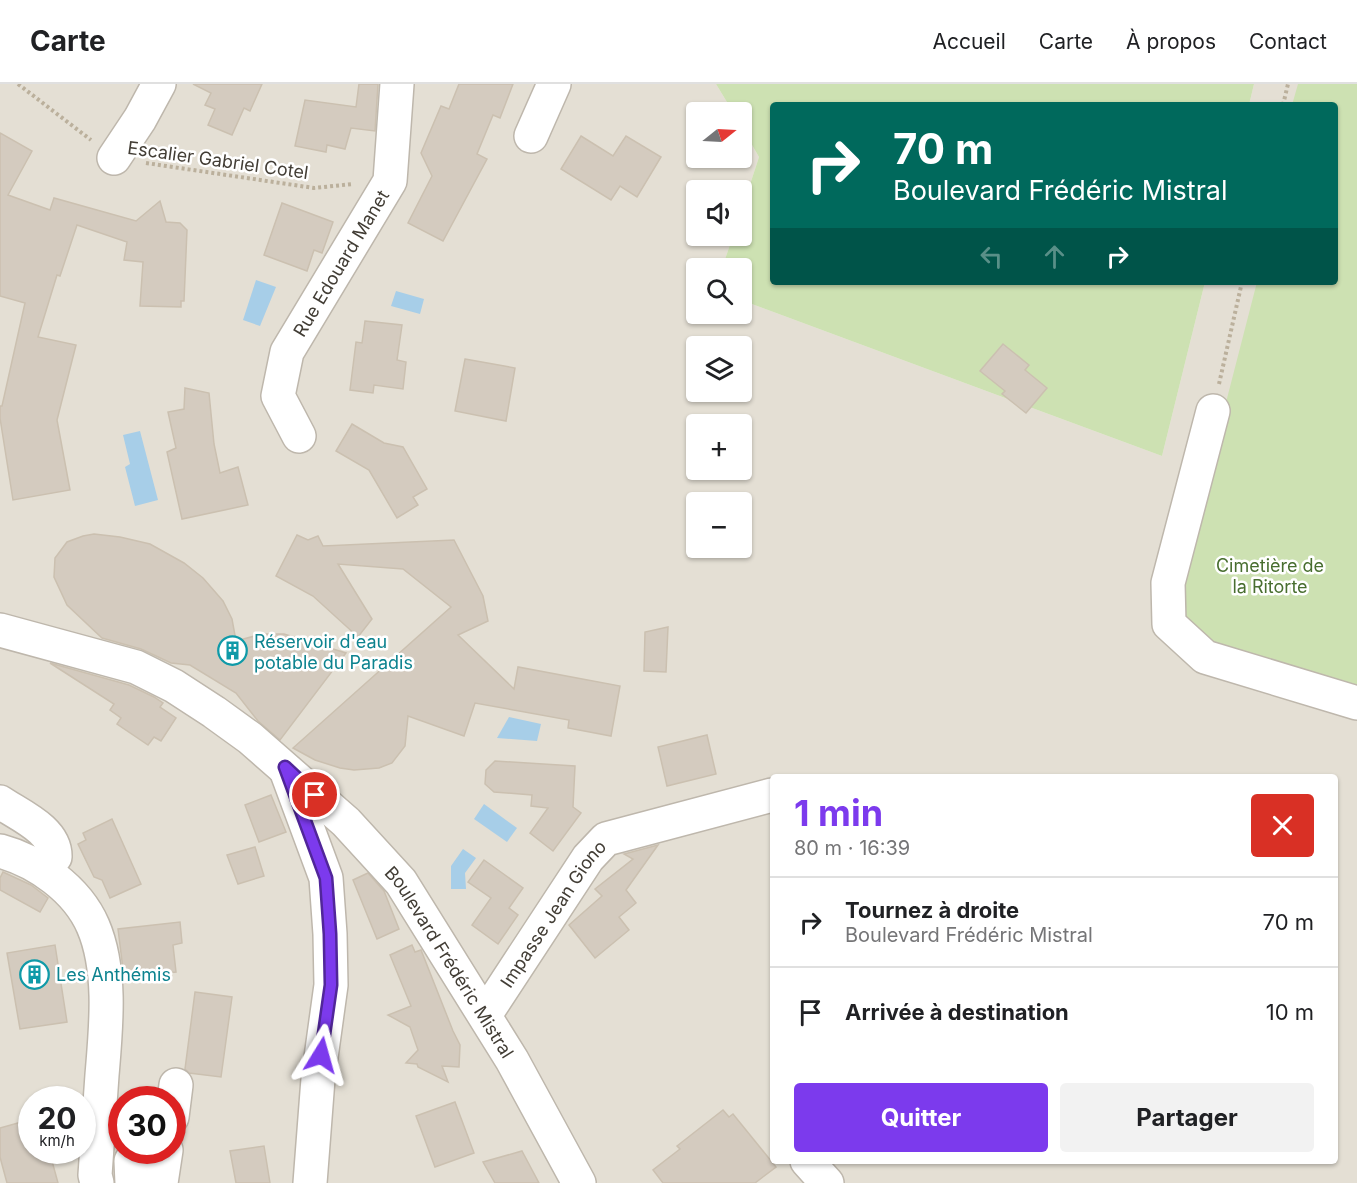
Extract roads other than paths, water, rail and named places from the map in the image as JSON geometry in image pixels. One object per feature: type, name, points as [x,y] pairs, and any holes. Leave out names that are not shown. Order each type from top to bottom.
[{"type":"street","points":[[114,158],[140,119],[159,84]]},
{"type":"street","name":"Rue Edouard Manet","points":[[299,436],[278,396],[287,352],[390,181],[397,84]]},
{"type":"street","points":[[531,136],[554,84]]},
{"type":"street","points":[[1213,411],[1168,583],[1169,624],[1205,657],[1357,702]]},
{"type":"street","name":"Boulevard Frédéric Mistral","points":[[0,630],[136,667],[174,686],[214,712],[285,767],[346,822],[400,882],[512,1060],[579,1183]]},
{"type":"street","points":[[285,767],[326,878],[330,934],[331,985],[318,1079],[310,1183]]},
{"type":"street","name":"Impasse Jean Giono","points":[[485,1015],[588,858],[606,839],[770,796]]},
{"type":"street","points":[[0,802],[38,827],[51,839],[55,857],[41,868]]},
{"type":"street","points":[[0,851],[41,868],[60,882],[93,925],[101,953],[106,1014],[95,1175],[97,1183]]},
{"type":"street","points":[[161,1183],[164,1164]]},
{"type":"street","points":[[810,1164],[827,1183]]},
{"type":"water","points":[[256,280],[276,287],[260,326],[243,320]]},
{"type":"water","points":[[396,291],[424,299],[420,314],[391,306]]},
{"type":"water","points":[[140,431],[158,500],[135,506],[125,467],[130,464],[123,435]]},
{"type":"water","points":[[509,717],[541,724],[537,741],[497,738]]},
{"type":"water","points":[[484,804],[517,828],[507,842],[474,819]]},
{"type":"water","points":[[463,849],[476,858],[465,873],[466,889],[451,889],[451,866]]},
{"type":"place","name":"Réservoir d'eau potable du Paradis","points":[[233,651]]},
{"type":"place","name":"Les Anthémis","points":[[35,974]]},
{"type":"park label","name":"Cimetière de la Ritorte","points":[[1270,575]]}]
